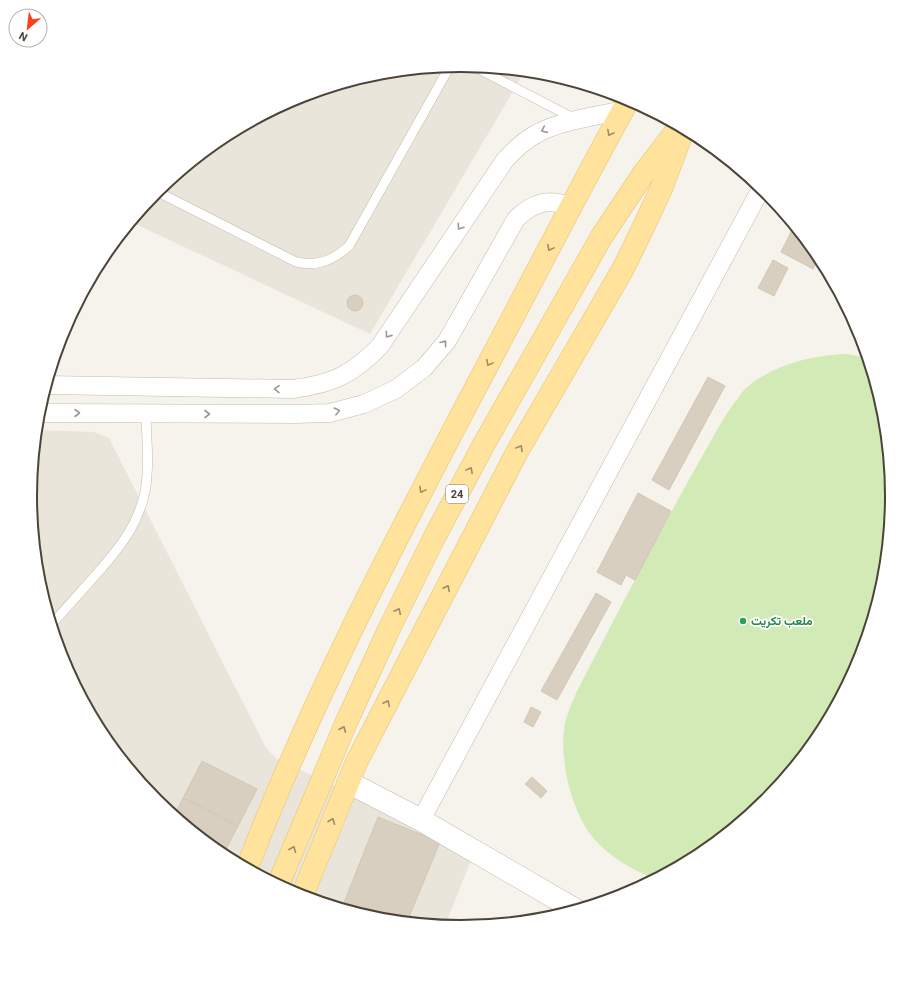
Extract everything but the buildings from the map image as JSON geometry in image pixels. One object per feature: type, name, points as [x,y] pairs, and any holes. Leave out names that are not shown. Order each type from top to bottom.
[{"type":"main road","points":[[248,863],[272,804],[360,613],[406,519],[626,105]]},
{"type":"main road","name":"24","points":[[280,880],[349,716],[389,629],[438,529],[484,444],[602,236],[644,174],[677,130]]},
{"type":"main road","points":[[304,890],[357,761],[517,452],[623,269],[662,187],[682,133]]},
{"type":"street","points":[[51,385],[293,389],[313,387],[332,381],[350,372],[366,361],[380,346],[505,160],[524,142],[536,134],[560,124],[625,104]]},
{"type":"street","points":[[421,820],[759,193]]},
{"type":"street","points":[[45,413],[330,413],[364,404],[396,389],[424,368],[447,341],[516,219],[520,215],[532,206],[541,203],[562,203],[571,207]]},
{"type":"street","points":[[348,782],[421,820],[567,907]]},
{"type":"lane","points":[[163,194],[296,262],[305,264],[330,260],[349,246],[444,72]]},
{"type":"lane","points":[[485,72],[577,120]]},
{"type":"lane","points":[[56,620],[115,554],[134,524],[145,492],[148,475],[146,414]]},
{"type":"shaded area","points":[[434,72],[489,72],[522,76],[370,334],[136,224],[161,196],[182,177],[203,159],[226,143],[249,128],[274,115],[325,94],[379,80]]},
{"type":"shaded area","points":[[43,430],[94,432],[109,438],[266,748],[277,759],[463,845],[473,855],[447,920],[406,917],[379,912],[325,898],[274,877],[249,864],[203,833],[161,796],[142,776],[125,754],[94,708],[69,658],[51,606],[45,579],[38,524],[38,468]]},
{"type":"green space","name":"ملعب تكريت","points":[[847,354],[862,357],[872,386],[878,413],[885,468],[885,524],[878,579],[872,606],[854,658],[829,708],[814,732],[781,776],[762,796],[720,833],[674,864],[650,877],[616,859],[596,841],[580,817],[574,803],[566,773],[564,757],[564,729],[569,709],[635,579],[665,524],[718,427],[742,392],[755,381],[779,368],[806,359]]},
{"type":"place","name":"ملعب تكريت","points":[[743,621]]}]
